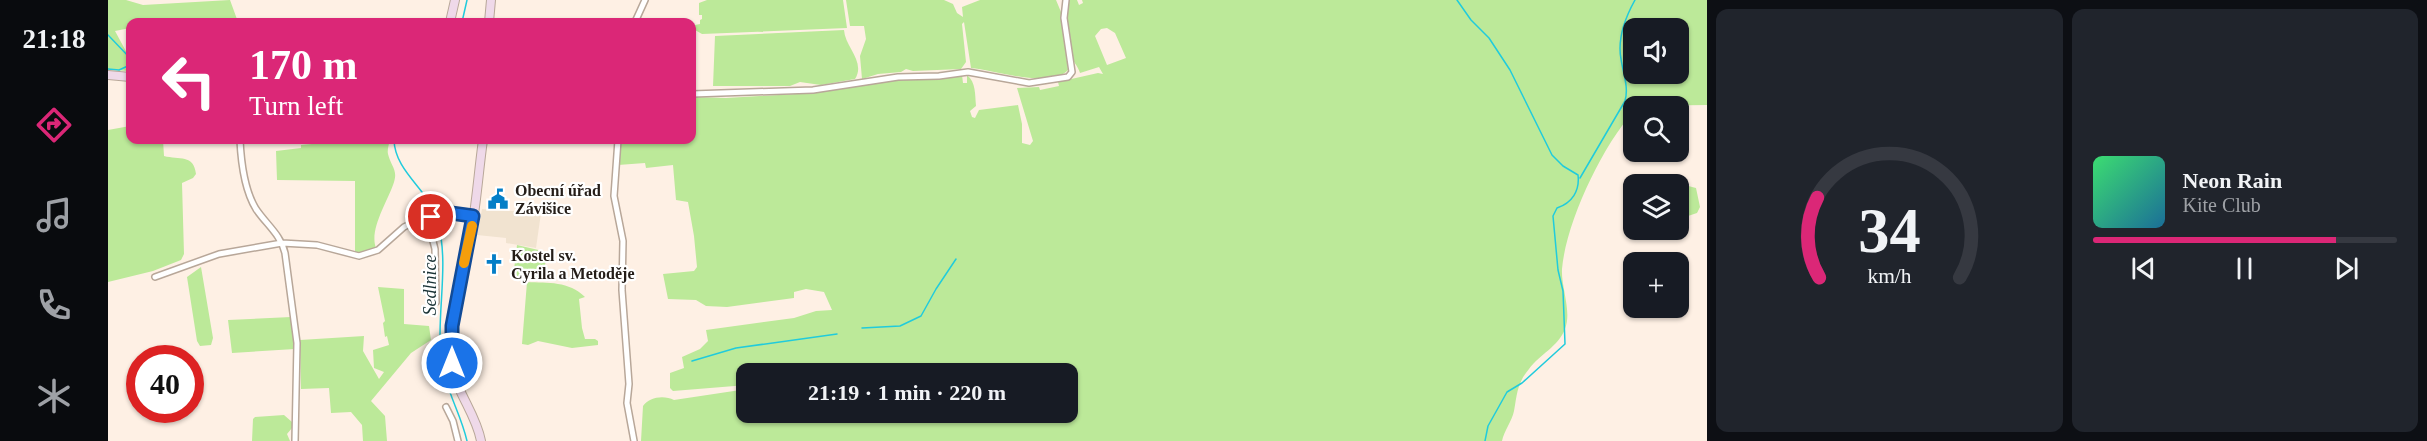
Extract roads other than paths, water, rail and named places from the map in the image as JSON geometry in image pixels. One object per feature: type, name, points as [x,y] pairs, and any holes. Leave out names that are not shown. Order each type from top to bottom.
[{"type":"street","points":[[451,18],[455,0]]},
{"type":"street","points":[[489,18],[490,0]]},
{"type":"street","points":[[637,18],[645,0]]},
{"type":"street","points":[[696,94],[813,90],[898,77],[939,76],[968,72],[1029,83],[1068,77],[1072,72],[1064,18],[1066,0]]},
{"type":"street","points":[[108,75],[126,76]]},
{"type":"street","points":[[241,144],[246,181],[256,208],[282,243],[297,343],[295,441]]},
{"type":"street","points":[[481,441],[477,422],[454,375],[451,344],[452,326],[473,216],[482,144]]},
{"type":"street","points":[[618,144],[614,196],[623,241],[622,290],[629,384],[627,403],[634,441]]},
{"type":"street","points":[[155,277],[219,254],[282,243],[317,245],[359,256],[378,250],[404,227],[429,218],[444,214],[473,216]]},
{"type":"street","points":[[429,218],[435,249],[436,302]]},
{"type":"street","points":[[446,407],[453,421],[458,441]]},
{"type":"waterway","name":"Sedlnice","points":[[463,18],[467,0]]},
{"type":"waterway","points":[[1457,0],[1471,20],[1489,38],[1510,70],[1552,155],[1563,166],[1578,175],[1578,186],[1574,196],[1557,208],[1553,216],[1558,270],[1563,291],[1565,344],[1522,383],[1507,392],[1488,426],[1485,441]]},
{"type":"waterway","points":[[1580,178],[1625,101],[1626,85],[1620,43],[1625,21],[1635,0]]},
{"type":"waterway","points":[[108,35],[126,54]]},
{"type":"waterway","points":[[108,69],[119,70],[126,67]]},
{"type":"waterway","name":"Sedlnice","points":[[395,144],[400,162],[428,201],[438,222],[443,257],[440,328],[442,363],[467,441]]},
{"type":"waterway","points":[[862,328],[900,326],[921,316],[956,259]]},
{"type":"waterway","points":[[692,361],[736,348],[837,334]]},
{"type":"place","name":"Obecní úřad Závišice","points":[[498,199]]},
{"type":"place","name":"Kostel sv. Cyrila a Metoděje","points":[[494,264]]}]
